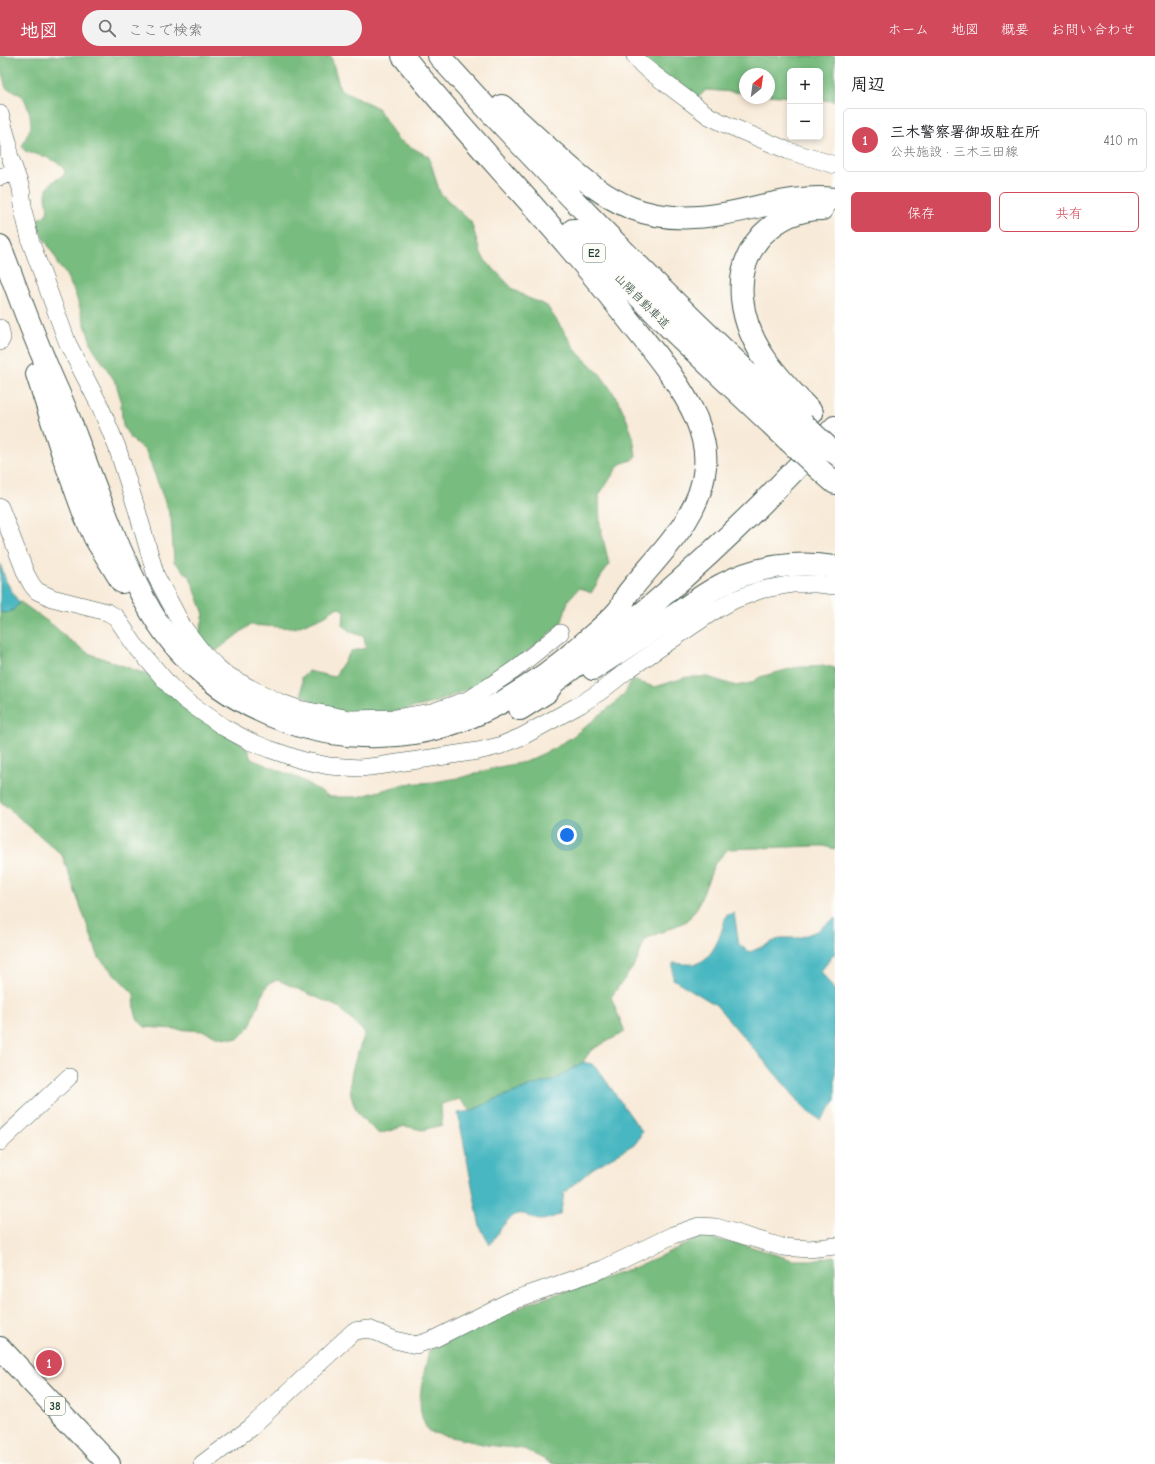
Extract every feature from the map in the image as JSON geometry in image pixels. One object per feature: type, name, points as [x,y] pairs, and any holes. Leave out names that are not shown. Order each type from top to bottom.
[{"type":"main road","points":[[403,56],[438,99],[560,236],[618,306],[672,378],[697,422],[703,441],[706,462],[703,483],[698,498],[683,525],[624,598],[622,608]]},
{"type":"main road","name":"山陽自動車道","points":[[410,56],[538,195],[595,253],[696,354],[835,483]]},
{"type":"main road","name":"山陽自動車道","points":[[438,56],[626,254],[702,329],[807,419],[834,447]]},
{"type":"main road","points":[[452,56],[499,103],[582,178],[601,193],[626,206],[662,216],[691,218],[721,214],[800,198],[815,197],[835,199]]},
{"type":"main road","points":[[807,419],[755,343],[744,312],[741,298],[742,277],[749,253],[757,242],[774,225],[785,218],[814,209],[835,211]]},
{"type":"main road","points":[[0,246],[43,357],[67,412],[108,520],[132,576],[145,602],[167,635],[190,661],[208,678],[238,699],[269,715],[292,724],[336,734],[380,737],[427,731],[456,723],[488,710],[517,694],[571,654],[622,608],[632,605],[650,592],[706,543],[790,460],[835,411]]},
{"type":"main road","points":[[0,275],[33,360],[64,458],[90,527],[135,607],[156,640],[177,665],[205,690],[227,705],[252,719],[288,734],[321,743],[369,748],[417,745],[457,737],[486,727],[547,692],[559,690],[565,687],[713,589],[736,578],[761,569],[783,565],[805,564],[835,567]]},
{"type":"main road","points":[[547,692],[554,682],[638,616],[714,551],[798,467],[835,427]]},
{"type":"main road","name":"38","points":[[0,1348],[109,1464]]},
{"type":"street","points":[[635,56],[642,65],[709,116],[789,151],[835,166]]},
{"type":"street","points":[[0,114],[9,145],[7,175],[20,188],[30,243],[68,344],[100,406],[116,447],[138,510],[156,576],[183,627],[203,653],[215,665],[224,673],[250,688],[279,702],[299,709],[350,719],[396,718],[432,712],[470,699],[514,670],[560,633]]},
{"type":"street","points":[[0,328],[2,338],[0,342]]},
{"type":"street","points":[[0,507],[26,574],[37,591],[52,598],[107,612],[114,616],[134,644],[163,679],[185,700],[225,728],[249,741],[269,749],[302,760],[329,766],[360,768],[378,766],[478,751],[499,746],[523,736],[581,704],[714,611],[734,600],[760,590],[787,585],[817,584],[835,586]]},
{"type":"street","points":[[0,1142],[69,1077]]},
{"type":"street","points":[[202,1464],[250,1428],[354,1331],[369,1329],[395,1340],[416,1345],[434,1340],[510,1301],[603,1269],[672,1235],[699,1226],[716,1227],[782,1247],[810,1249],[835,1246]]},
{"type":"green space","points":[[0,56],[331,56],[340,89],[378,108],[397,139],[429,157],[440,193],[471,222],[481,254],[485,260],[513,289],[526,297],[547,306],[578,353],[600,374],[620,404],[633,437],[636,456],[632,460],[620,464],[599,495],[600,525],[609,564],[591,593],[579,588],[568,600],[562,622],[539,643],[486,681],[435,703],[392,712],[325,711],[302,694],[302,677],[308,671],[334,677],[351,651],[366,648],[364,637],[349,631],[343,625],[344,611],[338,607],[324,616],[295,628],[250,625],[212,654],[198,639],[204,614],[190,577],[174,562],[171,518],[146,451],[131,439],[123,426],[120,397],[116,383],[92,346],[75,293],[65,273],[57,264],[57,260],[39,230],[36,219],[44,216],[48,210],[46,194],[48,187],[55,180],[65,174],[64,170],[58,163],[44,156],[27,152],[22,146],[31,127],[30,114],[25,100],[18,93],[6,88],[0,66]]},
{"type":"green space","points":[[639,56],[835,56],[835,101],[823,100],[823,68],[787,68],[787,97],[775,96],[775,68],[739,68],[739,93],[706,90],[694,101]]},
{"type":"green space","points":[[19,601],[88,653],[137,671],[153,675],[247,748],[251,759],[300,779],[330,797],[358,797],[405,784],[434,782],[464,777],[494,768],[525,762],[553,749],[572,737],[615,703],[625,693],[632,680],[655,687],[687,677],[708,677],[736,686],[751,683],[760,677],[793,668],[822,665],[835,668],[835,849],[824,846],[815,846],[728,849],[715,863],[698,906],[687,921],[645,939],[636,963],[611,997],[625,1032],[591,1050],[583,1062],[552,1081],[534,1085],[496,1099],[471,1111],[460,1099],[441,1104],[442,1125],[422,1130],[405,1126],[379,1134],[357,1111],[351,1092],[352,1072],[365,1033],[338,1007],[278,980],[269,983],[264,991],[250,1026],[238,1039],[220,1037],[203,1031],[145,1027],[138,1020],[135,1012],[134,994],[99,958],[62,855],[0,801],[0,612],[6,613],[11,611],[19,603]]},
{"type":"green space","points":[[702,1237],[746,1245],[792,1260],[811,1260],[835,1256],[835,1464],[553,1464],[524,1449],[487,1445],[429,1432],[424,1423],[420,1403],[422,1381],[429,1350],[535,1301],[629,1270]]},
{"type":"water","points":[[0,564],[6,581],[19,603],[13,610],[6,613],[0,612]]},
{"type":"water","points":[[734,913],[739,945],[750,952],[781,938],[799,938],[817,931],[835,918],[835,953],[821,971],[835,991],[835,1102],[821,1120],[808,1112],[716,1005],[673,979],[673,963],[695,964],[707,957],[716,945],[726,916]]},
{"type":"water","points":[[583,1062],[592,1064],[599,1071],[642,1132],[636,1143],[592,1169],[564,1193],[559,1215],[541,1220],[524,1214],[513,1216],[499,1230],[490,1245],[480,1227],[458,1113],[471,1111],[496,1099],[534,1085],[552,1081]]},
{"type":"place","name":"三木警察署御坂駐在所","points":[[49,1363]]}]
